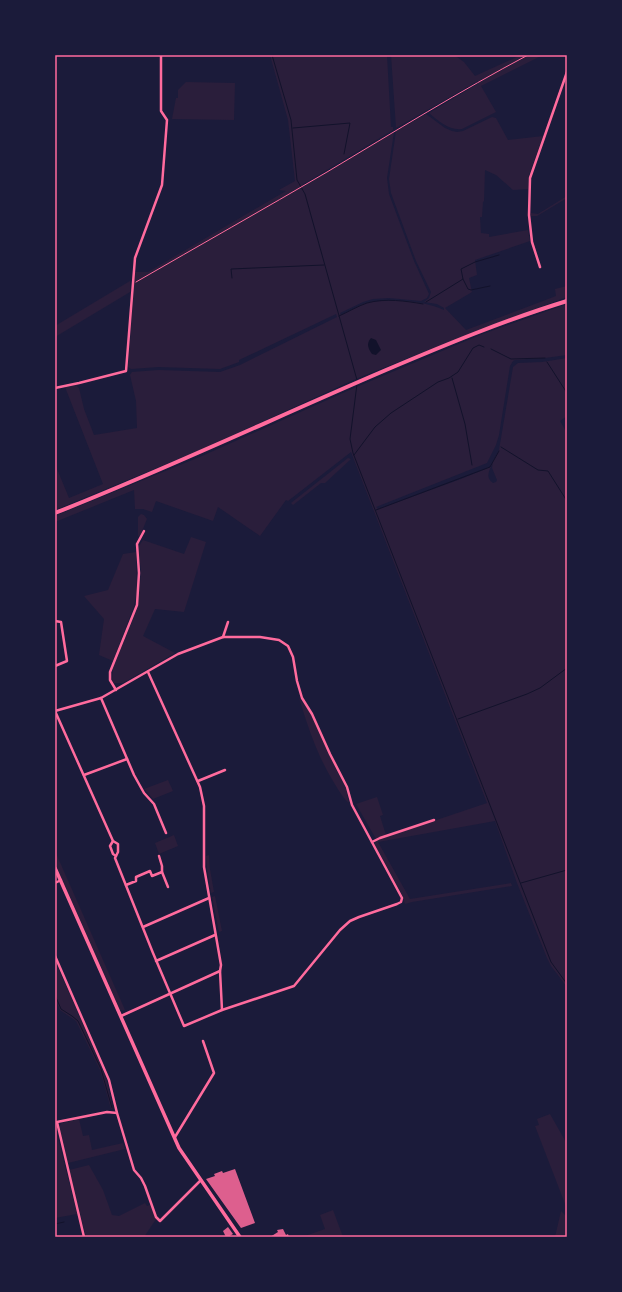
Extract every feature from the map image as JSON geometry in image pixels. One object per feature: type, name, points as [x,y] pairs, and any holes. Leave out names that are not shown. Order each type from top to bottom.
[{"type":"main road","points":[[55,513],[149,475],[353,384],[476,333],[540,309],[567,301]]},
{"type":"main road","points":[[55,868],[179,1148],[240,1237]]},
{"type":"street","points":[[55,388],[126,370],[135,258],[162,185],[167,120],[160,111],[161,55]]},
{"type":"street","points":[[540,266],[532,242],[529,215],[530,178],[567,72]]},
{"type":"street","points":[[116,690],[110,680],[110,672],[137,605],[139,573],[137,544],[144,531]]},
{"type":"street","points":[[55,621],[61,622],[67,661],[55,666]]},
{"type":"street","points":[[222,637],[228,622]]},
{"type":"street","points":[[222,637],[260,637],[279,640],[288,646],[293,657],[297,681],[302,698],[312,714],[347,787],[352,805],[402,898],[401,902],[350,921],[340,930],[294,986],[222,1010],[184,1026],[156,961],[115,858],[119,848],[118,844],[113,841],[55,711],[101,698],[116,690],[178,654],[222,637]]},
{"type":"street","points":[[148,672],[198,781],[204,806],[204,867],[221,965],[222,1010]]},
{"type":"street","points":[[101,698],[134,775],[144,793],[154,804],[166,833]]},
{"type":"street","points":[[84,775],[127,759]]},
{"type":"street","points":[[198,781],[225,770]]},
{"type":"street","points":[[372,842],[434,820]]},
{"type":"street","points":[[113,841],[110,846],[113,854],[116,856]]},
{"type":"street","points":[[159,856],[162,872],[168,887]]},
{"type":"street","points":[[126,885],[136,881],[136,877],[150,871],[152,876],[162,872]]},
{"type":"street","points":[[55,883],[61,880]]},
{"type":"street","points":[[143,927],[209,898]]},
{"type":"street","points":[[156,961],[216,935]]},
{"type":"street","points":[[55,956],[108,1080],[116,1113],[134,1170],[141,1178],[145,1186],[156,1217],[160,1221],[201,1180]]},
{"type":"street","points":[[120,1017],[220,971]]},
{"type":"street","points":[[174,1138],[214,1073],[203,1041]]},
{"type":"street","points":[[84,1237],[57,1122],[107,1112],[116,1113]]},
{"type":"path","points":[[132,284],[304,185],[495,72],[528,55]]},
{"type":"shaded area","points":[[270,55],[387,55],[391,127],[393,127],[393,130],[302,185],[303,186],[394,132],[387,178],[389,194],[414,261],[429,294],[427,298],[421,301],[389,298],[373,299],[340,313],[341,315],[366,303],[383,300],[417,302],[444,310],[444,308],[437,304],[424,302],[429,298],[431,292],[416,261],[391,193],[389,179],[396,131],[426,114],[445,128],[457,132],[463,131],[492,117],[496,118],[508,140],[543,136],[528,178],[528,189],[513,190],[496,175],[485,170],[484,201],[482,217],[480,217],[481,233],[489,234],[489,237],[528,230],[530,241],[475,260],[477,275],[469,278],[472,292],[445,308],[466,330],[556,296],[555,289],[567,286],[567,297],[358,378],[198,451],[55,510],[55,464],[69,498],[103,484],[65,387],[76,385],[79,388],[84,409],[94,435],[137,428],[136,401],[130,375],[132,372],[159,370],[220,372],[240,365],[337,317],[336,314],[239,360],[239,362],[220,369],[158,367],[131,369],[128,367],[135,272],[148,272],[286,191],[279,190],[295,181],[288,120]]},
{"type":"shaded area","points":[[391,55],[454,55],[464,62],[475,76],[521,55],[543,55],[481,86],[496,112],[462,129],[458,129],[444,125],[429,113],[479,83],[478,81],[396,128]]},
{"type":"shaded area","points":[[186,82],[235,83],[234,120],[172,119],[176,98],[178,98],[178,90]]},
{"type":"shaded area","points":[[567,196],[567,198],[537,216],[531,216],[531,213],[538,214]]},
{"type":"shaded area","points":[[130,281],[130,292],[55,337],[55,326]]},
{"type":"shaded area","points":[[567,304],[567,355],[515,360],[510,366],[499,435],[487,463],[376,507],[378,509],[490,467],[499,450],[513,367],[518,363],[542,362],[567,358],[567,416],[560,421],[567,433],[567,987],[551,966],[547,958],[517,883],[495,821],[378,842],[410,899],[511,883],[512,886],[405,904],[401,893],[375,845],[377,840],[487,803],[351,452],[288,501],[286,500],[260,536],[218,507],[213,521],[156,501],[152,512],[143,509],[135,509],[134,490],[55,522],[55,516],[202,456],[354,388],[480,335]],"holes":[[[493,463],[492,468],[497,480],[493,483],[488,476]]]},
{"type":"shaded area","points":[[371,338],[376,340],[381,350],[376,355],[372,354],[369,348],[368,342]]},
{"type":"shaded area","points":[[348,458],[351,459],[325,483],[321,483],[293,505],[291,503]]},
{"type":"shaded area","points":[[141,514],[147,519],[140,536],[138,536],[138,517]]},
{"type":"shaded area","points":[[191,537],[206,542],[184,612],[155,609],[143,636],[175,653],[123,683],[114,683],[112,680],[113,668],[138,607],[141,571],[138,547],[143,540],[184,554]]},
{"type":"shaded area","points":[[136,552],[137,592],[134,606],[113,661],[99,655],[104,619],[84,596],[108,590],[123,554]]},
{"type":"shaded area","points":[[299,698],[312,715],[324,744],[346,789],[349,803],[338,790],[322,761],[309,730]]},
{"type":"shaded area","points":[[168,780],[173,791],[153,799],[144,789]]},
{"type":"shaded area","points":[[377,797],[383,815],[380,816],[386,835],[376,839],[356,804]]},
{"type":"shaded area","points":[[174,835],[178,846],[159,854],[155,843]]},
{"type":"shaded area","points":[[55,851],[125,1010],[120,1010],[55,863]]},
{"type":"shaded area","points":[[209,855],[214,892],[211,893],[206,856]]},
{"type":"shaded area","points":[[215,896],[222,931],[219,932],[212,897]]},
{"type":"shaded area","points":[[55,961],[100,1063],[107,1081],[113,1109],[111,1109],[100,1070],[76,1021],[60,1010],[55,998]]},
{"type":"shaded area","points":[[550,1114],[567,1144],[567,1209],[535,1126],[539,1125],[537,1119]]},
{"type":"shaded area","points":[[79,1119],[83,1136],[89,1135],[92,1150],[123,1143],[125,1149],[68,1163],[59,1126],[62,1123]]},
{"type":"shaded area","points":[[55,1126],[77,1214],[55,1218]]},
{"type":"shaded area","points":[[89,1165],[103,1190],[112,1215],[119,1216],[145,1203],[147,1206],[150,1205],[156,1219],[144,1237],[86,1237],[69,1170]]},
{"type":"shaded area","points":[[333,1210],[343,1237],[302,1237],[325,1229],[320,1215]]},
{"type":"shaded area","points":[[561,1211],[567,1217],[567,1237],[555,1237]]},
{"type":"building","points":[[235,1169],[255,1223],[241,1228],[206,1179],[215,1176],[214,1174],[222,1171],[223,1173]]},
{"type":"building","points":[[228,1227],[233,1234],[226,1237],[223,1231]]},
{"type":"building","points":[[283,1229],[289,1237],[270,1237],[278,1232],[277,1230]]},
{"type":"waterway","points":[[272,55],[291,120],[297,180],[305,194],[357,380]]},
{"type":"waterway","points":[[293,128],[350,123],[344,154]]},
{"type":"waterway","points":[[426,302],[463,279],[461,269],[475,262],[499,255]]},
{"type":"waterway","points":[[232,278],[231,269],[324,265]]},
{"type":"waterway","points":[[463,279],[468,289],[471,290],[490,286]]},
{"type":"waterway","points":[[339,316],[374,301],[395,300],[423,304]]},
{"type":"waterway","points":[[354,455],[375,427],[391,413],[438,382],[449,378],[458,372],[473,348],[479,345],[484,347]]},
{"type":"waterway","points":[[491,349],[511,359],[545,358]]},
{"type":"waterway","points":[[547,362],[567,393]]},
{"type":"waterway","points":[[452,378],[465,424],[472,465]]},
{"type":"waterway","points":[[357,384],[350,439],[353,453],[551,962],[567,984]]},
{"type":"waterway","points":[[501,447],[538,470],[548,471],[567,501]]},
{"type":"waterway","points":[[376,510],[490,467],[499,451]]},
{"type":"waterway","points":[[458,719],[540,688],[567,668]]},
{"type":"waterway","points":[[521,883],[567,870]]},
{"type":"waterway","points":[[55,995],[61,1009],[78,1021],[101,1069],[112,1108]]},
{"type":"waterway","points":[[55,1224],[64,1222]]}]
